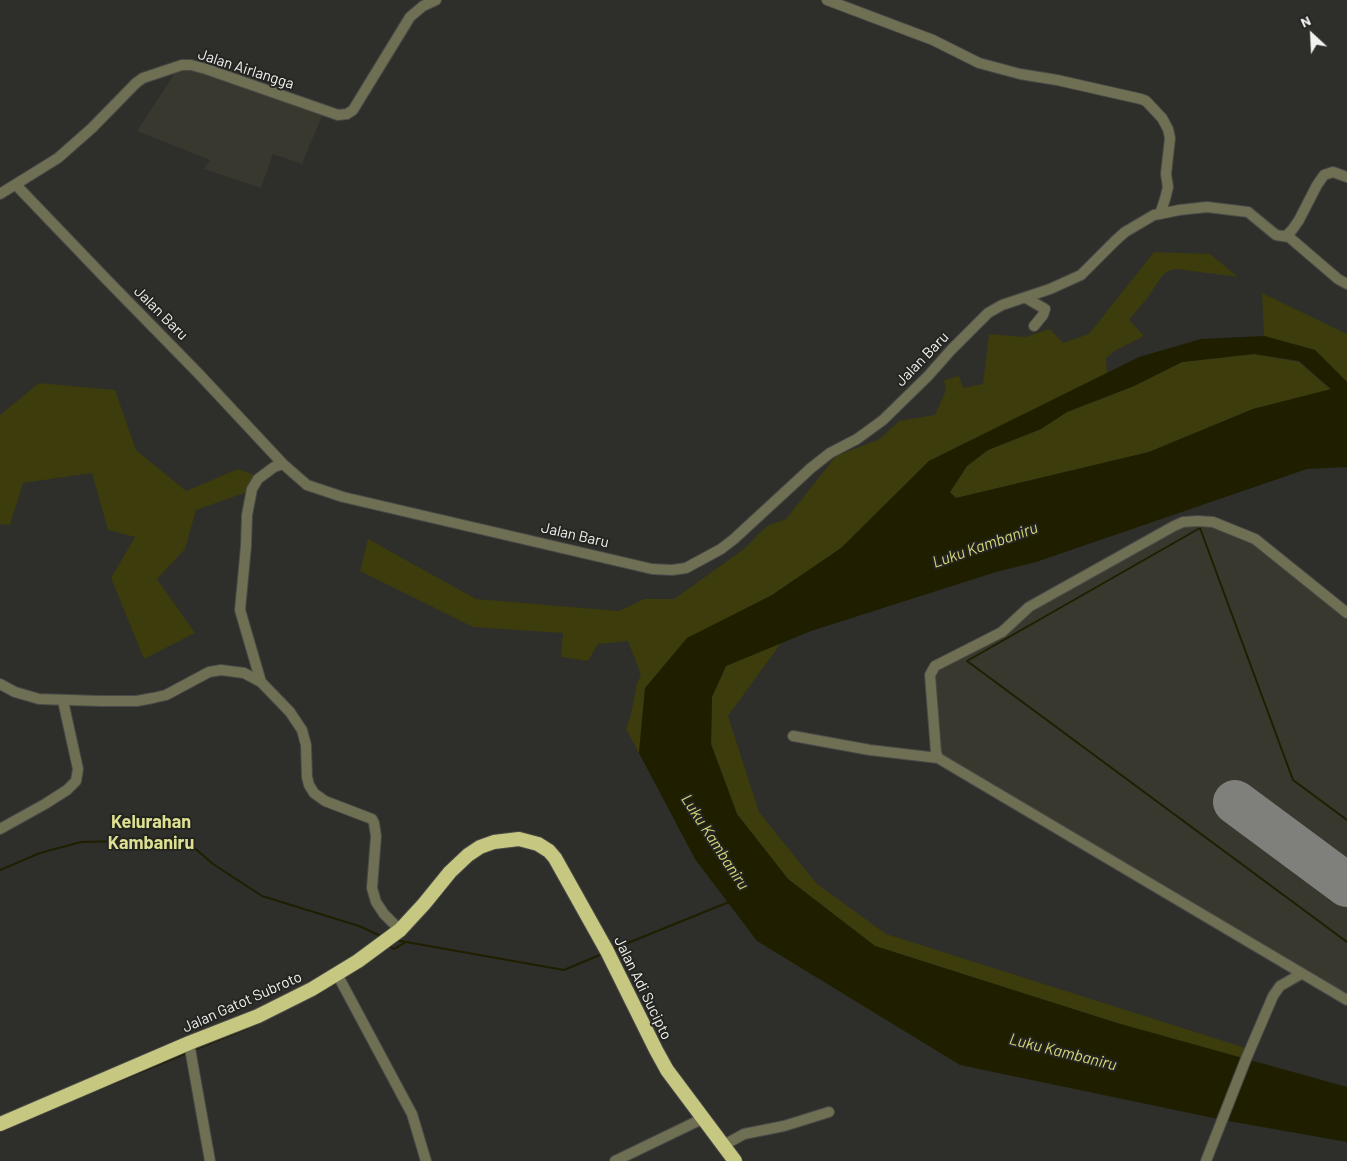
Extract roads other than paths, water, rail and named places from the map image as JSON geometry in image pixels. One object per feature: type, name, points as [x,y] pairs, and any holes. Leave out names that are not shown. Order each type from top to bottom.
[{"type":"highway","name":"Jalan Gatot Subroto","points":[[0,1124],[190,1049],[339,977],[397,931],[424,904],[450,872],[468,855],[480,847],[494,842],[519,838]]},
{"type":"highway","name":"Jalan Adi Sucipto","points":[[519,838],[538,844],[549,851],[554,858],[610,955],[667,1070],[704,1118],[728,1155]]},
{"type":"street","name":"Jalan Airlangga","points":[[0,194],[58,158],[92,128],[136,82],[182,65],[206,69],[338,116],[347,114],[353,110],[410,17],[423,6],[436,0]]},
{"type":"street","points":[[827,0],[934,40],[979,63],[1020,74],[1146,101],[1165,124],[1170,138],[1166,174],[1168,187],[1160,214]]},
{"type":"street","points":[[1286,236],[1299,220],[1324,175],[1333,172],[1347,177]]},
{"type":"street","name":"Jalan Baru","points":[[16,185],[198,372],[283,464],[307,485],[343,496],[652,569],[672,570],[686,568],[734,540],[811,468],[830,453],[857,439],[884,420],[988,313],[1002,305],[1026,298],[1081,275],[1125,232],[1154,214],[1207,207],[1244,211],[1276,235],[1286,236],[1338,279],[1347,284]]},
{"type":"street","points":[[1026,298],[1045,309],[1043,315],[1034,326]]},
{"type":"street","points":[[261,682],[240,610],[247,515],[252,489],[258,479],[274,467],[283,464]]},
{"type":"street","points":[[938,758],[930,680],[931,670],[935,666],[1002,632],[1029,607],[1179,523],[1212,522],[1255,539],[1347,612]]},
{"type":"street","points":[[0,684],[14,692],[38,699],[137,701],[166,695],[209,672],[221,670],[244,673],[261,682],[290,712],[302,730],[306,745],[307,777],[314,793],[324,801],[372,819],[376,836],[372,888],[376,902],[397,931]]},
{"type":"street","points":[[0,829],[45,804],[67,790],[76,781],[78,769],[63,701]]},
{"type":"street","points":[[793,736],[870,750],[938,758],[1347,1000]]},
{"type":"street","points":[[1206,1161],[1246,1059],[1276,990],[1301,974]]},
{"type":"street","points":[[339,977],[412,1114],[426,1161]]},
{"type":"street","points":[[190,1049],[210,1161]]},
{"type":"street","points":[[728,1155],[744,1134],[784,1126],[829,1112]]},
{"type":"street","points":[[614,1161],[704,1118]]},
{"type":"water","name":"Luku Kambaniru","points":[[1264,336],[1315,350],[1347,382],[1347,467],[1307,469],[1036,562],[996,572],[811,631],[726,666],[712,697],[711,744],[737,814],[788,879],[875,946],[1117,1023],[1347,1087],[1347,1142],[1223,1120],[960,1065],[757,941],[695,859],[639,753],[645,688],[687,638],[772,595],[841,548],[929,461],[1139,357],[1201,339]],"holes":[[[1254,354],[1299,361],[1331,389],[1253,409],[1149,452],[956,498],[950,492],[967,466],[988,450],[1041,429],[1067,412],[1134,386],[1182,362]]]},
{"type":"waterway","points":[[1347,820],[1293,780],[1200,528],[967,661],[1347,942]]},
{"type":"waterway","points":[[0,870],[40,853],[81,842],[164,840],[190,844],[213,864],[262,896],[359,926],[381,936]]},
{"type":"waterway","points":[[613,949],[729,902]]},
{"type":"waterway","points":[[395,940],[564,970],[602,954]]},
{"type":"waterway","points":[[389,946],[394,949],[404,943]]},
{"type":"waterway","points":[[194,1050],[255,1025],[319,993]]},
{"type":"waterway","points":[[99,1089],[187,1053]]},
{"type":"district","name":"Kelurahan Kambaniru","points":[[151,832]]}]
